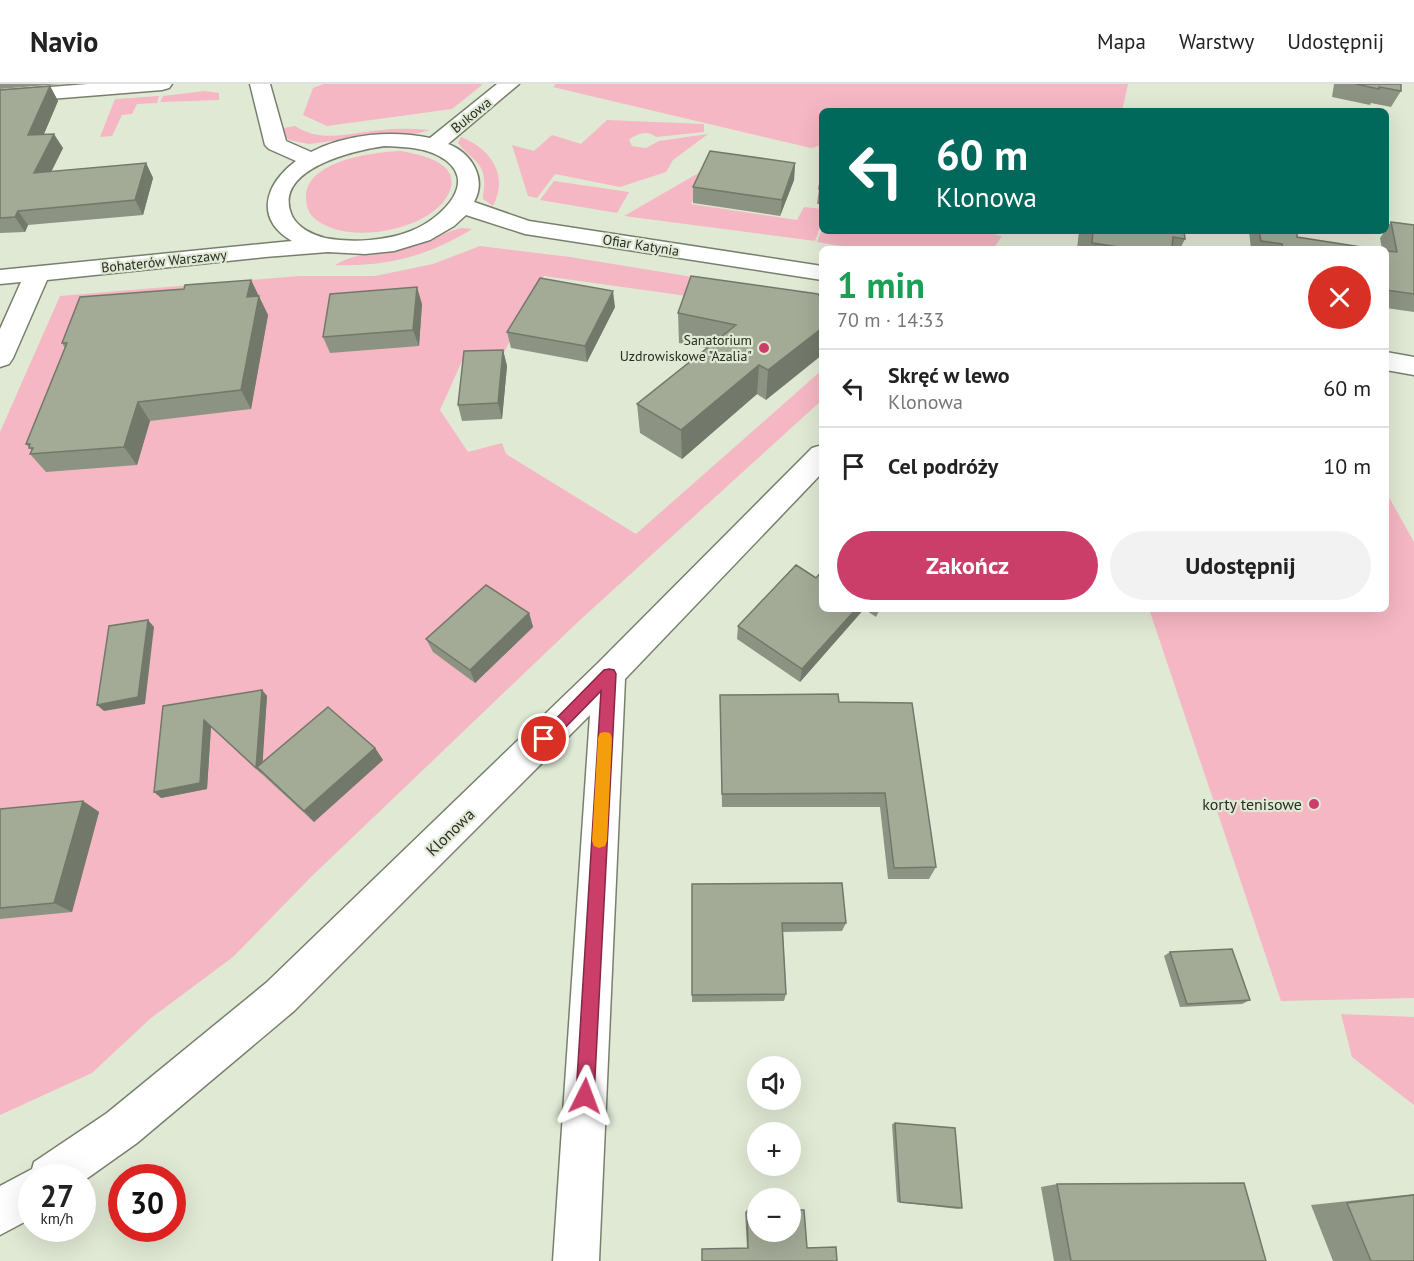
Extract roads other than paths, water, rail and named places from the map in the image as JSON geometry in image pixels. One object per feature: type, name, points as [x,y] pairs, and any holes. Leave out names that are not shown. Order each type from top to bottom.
[{"type":"street","points":[[0,97],[162,84]]},
{"type":"street","points":[[260,84],[276,145],[312,160]]},
{"type":"street","name":"Bukowa","points":[[433,146],[509,84]]},
{"type":"street","points":[[385,140],[410,141],[433,146],[454,156],[467,171],[470,188],[462,206],[445,222],[420,236],[400,242],[359,248],[328,246],[303,237],[285,225],[277,208],[280,191],[292,175],[312,160],[334,150],[359,143],[385,140]]},
{"type":"street","name":"Ofiar Katynia","points":[[462,206],[525,227],[819,273]]},
{"type":"street","name":"Bohaterów Warszawy","points":[[0,277],[265,250],[328,246]]},
{"type":"street","points":[[0,358],[37,274]]},
{"type":"street","points":[[1389,362],[1414,366]]},
{"type":"street","name":"Klonowa","points":[[70,1164],[122,1128],[280,997],[609,674],[819,458]]},
{"type":"street","points":[[576,1261],[609,674]]},
{"type":"street","points":[[0,1212],[18,1200]]},
{"type":"place","name":"Sanatorium Uzdrowiskowe \"Azalia\"","points":[[764,348]]},
{"type":"place","name":"korty tenisowe","points":[[1314,804]]}]
